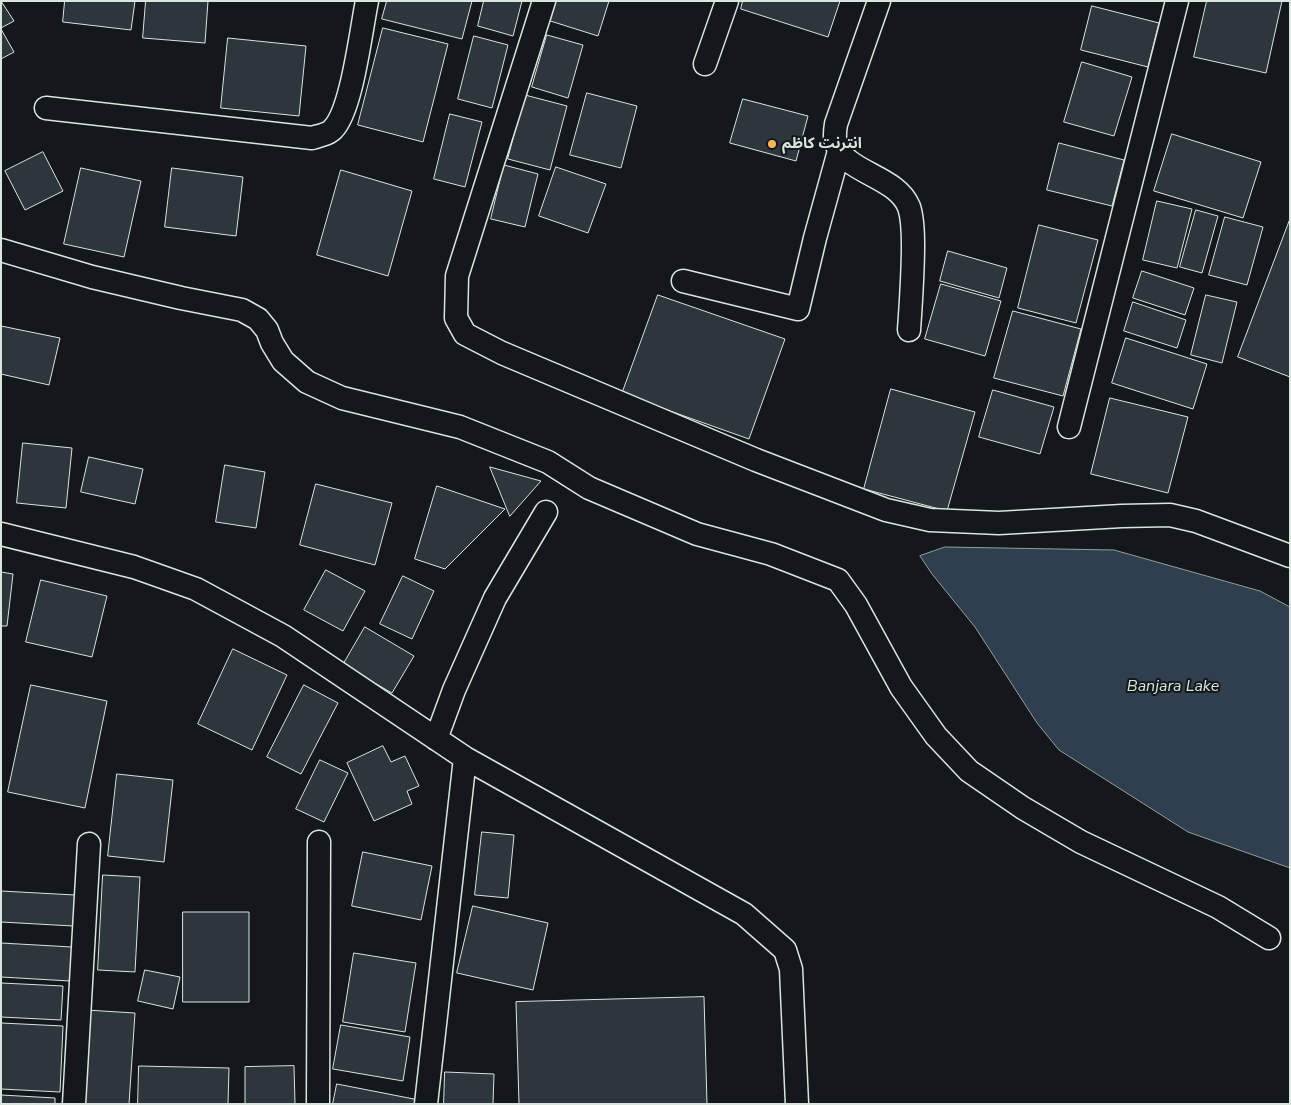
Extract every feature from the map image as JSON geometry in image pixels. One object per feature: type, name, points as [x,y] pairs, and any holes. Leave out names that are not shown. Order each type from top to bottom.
[{"type":"street","points":[[46,108],[312,138],[332,130],[342,115],[350,91],[366,1]]},
{"type":"street","points":[[544,1],[457,276],[456,318],[465,334],[502,353],[747,456],[886,510],[930,520],[999,523],[1170,515],[1196,521],[1290,556]]},
{"type":"street","points":[[705,64],[727,1]]},
{"type":"street","points":[[879,1],[836,124],[835,141],[838,150],[847,161],[897,190],[909,207],[913,229],[913,270],[909,330]]},
{"type":"street","points":[[1069,427],[1178,1]]},
{"type":"street","points":[[683,281],[798,309],[838,150]]},
{"type":"street","points":[[1,250],[100,279],[242,310],[258,319],[267,330],[272,343],[283,361],[307,382],[342,398],[460,427],[548,462],[589,488],[697,534],[771,554],[838,580],[856,606],[906,694],[936,736],[969,771],[1023,808],[1081,842],[1218,907],[1269,938]]},
{"type":"street","points":[[436,738],[454,690],[495,598],[546,512]]},
{"type":"street","points":[[1,534],[134,567],[196,589],[282,636],[465,758],[744,914],[785,950],[791,969],[797,1104]]},
{"type":"street","points":[[426,1104],[465,758]]},
{"type":"street","points":[[318,1104],[319,842]]},
{"type":"street","points":[[74,1104],[89,844]]},
{"type":"water","name":"Banjara Lake","points":[[945,547],[1114,550],[1260,591],[1290,607],[1290,868],[1188,832],[1059,750],[1037,723],[975,627],[932,574],[920,556]]},
{"type":"building","points":[[1,1],[14,21],[1,28]]},
{"type":"building","points":[[65,1],[135,1],[131,30],[63,22]]},
{"type":"building","points":[[146,1],[208,1],[205,43],[143,38]]},
{"type":"building","points":[[387,1],[472,1],[462,39],[382,19]]},
{"type":"building","points":[[484,1],[522,1],[513,36],[478,26]]},
{"type":"building","points":[[550,1],[609,1],[598,36],[544,19]]},
{"type":"building","points":[[743,1],[840,1],[828,37],[741,9]]},
{"type":"building","points":[[1207,1],[1282,1],[1266,73],[1194,57]]},
{"type":"building","points":[[1092,6],[1159,23],[1148,67],[1081,50]]},
{"type":"building","points":[[383,28],[448,44],[423,142],[358,125]]},
{"type":"building","points":[[1,29],[14,52],[1,59]]},
{"type":"building","points":[[547,35],[583,45],[568,98],[532,87]]},
{"type":"building","points":[[474,36],[508,45],[492,108],[458,99]]},
{"type":"building","points":[[228,38],[306,46],[299,116],[221,108]]},
{"type":"building","points":[[1082,62],[1132,77],[1114,136],[1064,122]]},
{"type":"building","points":[[587,93],[637,106],[621,168],[570,155]]},
{"type":"building","points":[[525,95],[567,106],[550,170],[508,159]]},
{"type":"building","points":[[743,99],[808,116],[796,161],[730,143]]},
{"type":"building","points":[[450,114],[482,122],[465,187],[434,179]]},
{"type":"building","points":[[1172,134],[1261,162],[1243,218],[1154,191]]},
{"type":"building","points":[[1059,143],[1124,160],[1112,206],[1047,190]]},
{"type":"building","points":[[43,152],[63,191],[25,210],[5,171]]},
{"type":"building","points":[[504,165],[538,174],[525,227],[491,219]]},
{"type":"building","points":[[556,167],[606,184],[588,233],[539,216]]},
{"type":"building","points":[[81,168],[141,181],[124,257],[64,244]]},
{"type":"building","points":[[172,168],[243,177],[236,236],[165,227]]},
{"type":"building","points":[[341,170],[412,191],[388,276],[317,255]]},
{"type":"building","points":[[1157,201],[1192,209],[1177,268],[1143,260]]},
{"type":"building","points":[[1196,210],[1218,216],[1202,273],[1180,267]]},
{"type":"building","points":[[1225,217],[1263,227],[1247,285],[1209,275]]},
{"type":"building","points":[[1290,219],[1290,377],[1238,357]]},
{"type":"building","points":[[1039,225],[1098,240],[1076,323],[1018,308]]},
{"type":"building","points":[[948,251],[1007,268],[999,298],[940,281]]},
{"type":"building","points":[[1142,271],[1194,288],[1185,315],[1133,298]]},
{"type":"building","points":[[941,284],[1001,301],[985,356],[925,339]]},
{"type":"building","points":[[658,295],[785,339],[749,439],[622,394]]},
{"type":"building","points":[[1206,295],[1237,302],[1222,363],[1191,355]]},
{"type":"building","points":[[1133,302],[1186,320],[1177,348],[1124,331]]},
{"type":"building","points":[[1013,311],[1081,329],[1063,396],[994,378]]},
{"type":"building","points":[[1,326],[60,338],[49,385],[1,374]]},
{"type":"building","points":[[1126,338],[1207,364],[1193,409],[1112,383]]},
{"type":"building","points":[[891,389],[975,412],[947,511],[864,489]]},
{"type":"building","points":[[993,390],[1054,407],[1040,454],[979,437]]},
{"type":"building","points":[[1110,398],[1188,417],[1168,493],[1091,474]]},
{"type":"building","points":[[23,443],[72,448],[66,508],[17,503]]},
{"type":"building","points":[[89,457],[143,469],[135,504],[81,492]]},
{"type":"building","points":[[225,465],[265,472],[256,528],[216,522]]},
{"type":"building","points":[[490,467],[541,481],[510,516]]},
{"type":"building","points":[[316,484],[392,503],[375,565],[300,545]]},
{"type":"building","points":[[437,486],[505,509],[445,569],[415,559]]},
{"type":"building","points":[[326,570],[365,591],[343,631],[304,610]]},
{"type":"building","points":[[1,572],[13,574],[7,626],[1,626]]},
{"type":"building","points":[[403,576],[434,591],[412,639],[380,624]]},
{"type":"building","points":[[41,580],[107,596],[92,657],[26,642]]},
{"type":"building","points":[[365,627],[414,656],[392,693],[343,665]]},
{"type":"building","points":[[233,649],[287,675],[252,750],[198,724]]},
{"type":"building","points":[[31,685],[107,701],[85,808],[8,792]]},
{"type":"building","points":[[304,685],[338,703],[301,774],[267,757]]},
{"type":"building","points":[[383,746],[391,762],[405,756],[419,786],[407,791],[412,804],[374,821],[347,763]]},
{"type":"building","points":[[320,760],[348,773],[324,822],[296,809]]},
{"type":"building","points":[[117,774],[173,780],[164,862],[108,856]]},
{"type":"building","points":[[482,832],[514,835],[508,898],[475,895]]},
{"type":"building","points":[[363,852],[432,866],[421,920],[352,906]]},
{"type":"building","points":[[103,875],[140,877],[135,972],[98,970]]},
{"type":"building","points":[[1,891],[75,895],[73,926],[1,922]]},
{"type":"building","points":[[473,906],[548,923],[533,990],[457,973]]},
{"type":"building","points":[[183,912],[249,912],[249,1002],[183,1002]]},
{"type":"building","points":[[1,943],[72,947],[70,981],[1,977]]},
{"type":"building","points":[[354,953],[416,963],[405,1032],[343,1022]]},
{"type":"building","points":[[145,970],[180,977],[173,1009],[138,1001]]},
{"type":"building","points":[[1,983],[63,986],[61,1020],[1,1017]]},
{"type":"building","points":[[704,997],[707,1104],[519,1104],[516,1002]]},
{"type":"building","points":[[86,1010],[135,1013],[129,1104],[80,1104]]},
{"type":"building","points":[[1,1023],[63,1026],[60,1092],[1,1089]]},
{"type":"building","points":[[341,1025],[410,1037],[403,1081],[333,1069]]},
{"type":"building","points":[[139,1066],[229,1068],[228,1104],[138,1104]]},
{"type":"building","points":[[294,1066],[295,1104],[245,1104],[245,1067]]},
{"type":"building","points":[[445,1072],[494,1074],[493,1104],[444,1104]]},
{"type":"building","points":[[337,1084],[419,1100],[418,1104],[333,1104]]},
{"type":"building","points":[[1,1095],[55,1098],[55,1104],[1,1104]]},
{"type":"place","name":"انترنت كاظم","points":[[772,144]]}]
